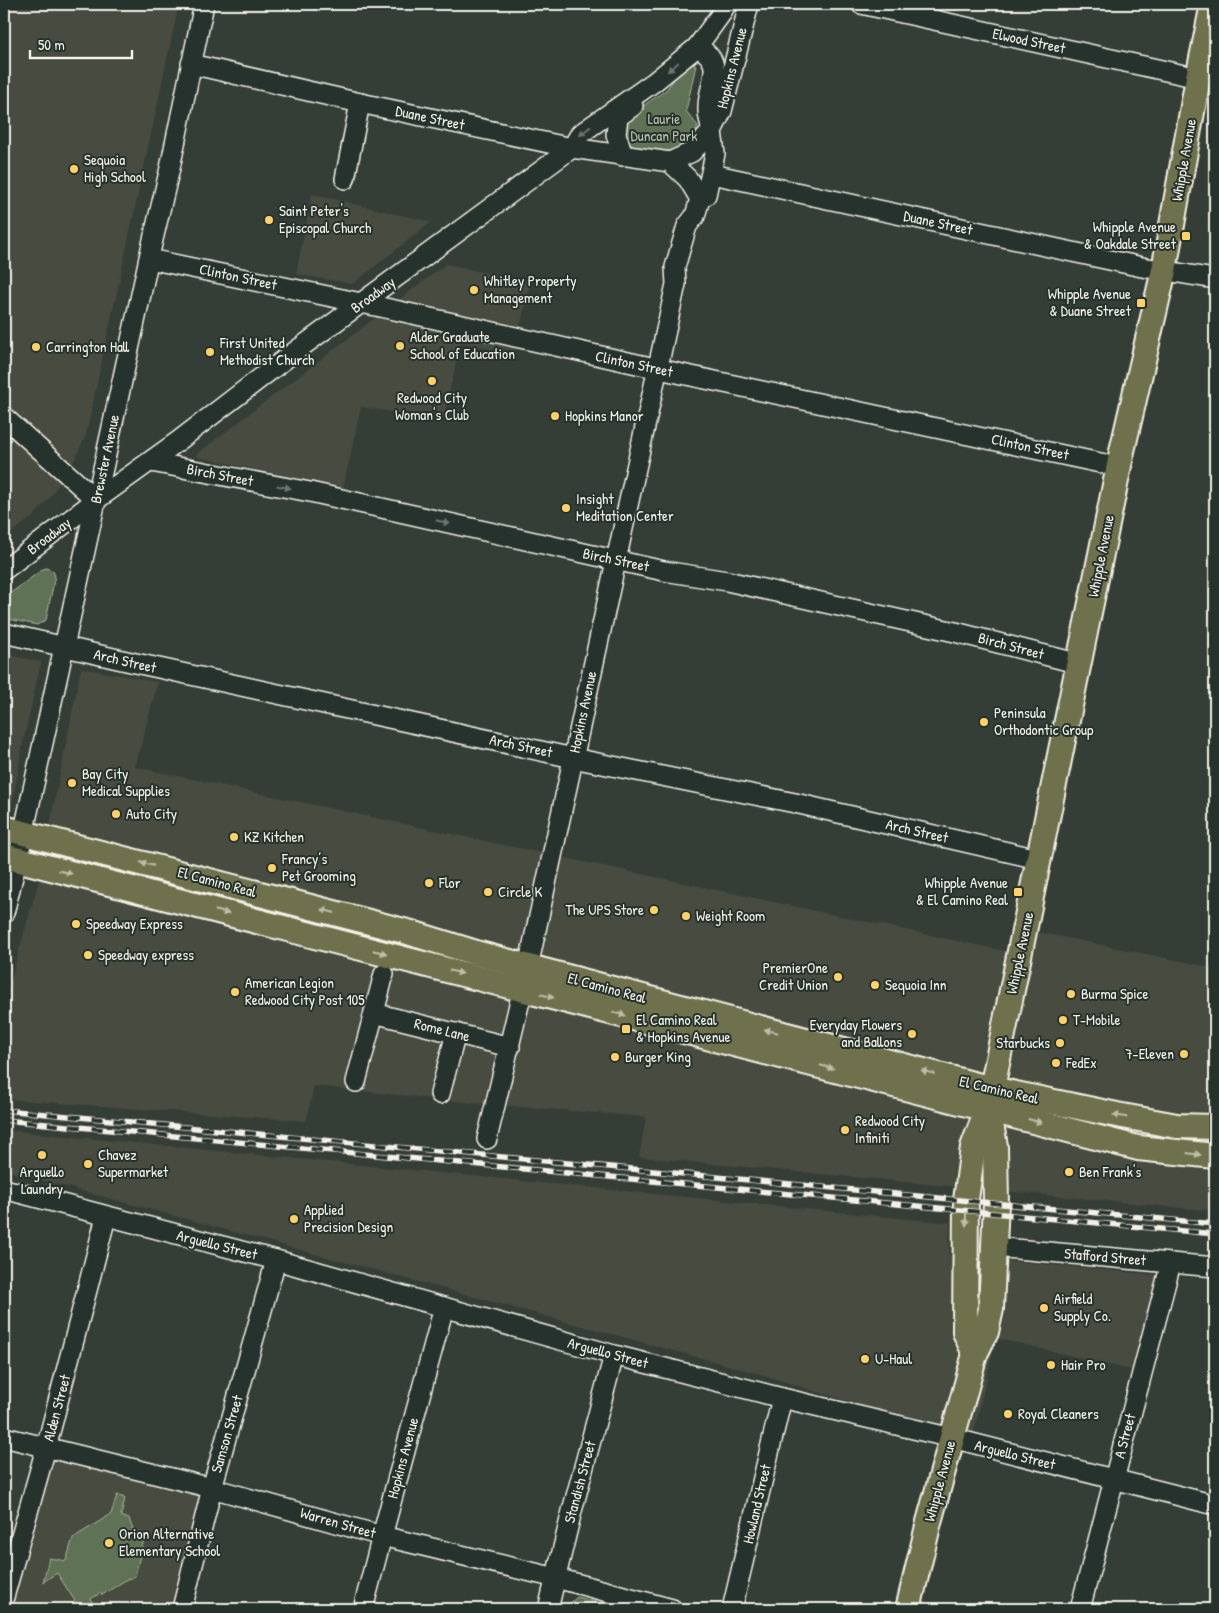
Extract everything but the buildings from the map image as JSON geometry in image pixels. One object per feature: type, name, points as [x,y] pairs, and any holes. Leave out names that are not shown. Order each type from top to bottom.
[{"type":"main road","name":"Whipple Avenue","points":[[975,1354],[965,1332],[966,1200],[973,1147],[990,1099],[1119,467],[1164,270],[1213,4]]},
{"type":"main road","name":"El Camino Real","points":[[13,831],[408,932],[476,953],[525,978]]},
{"type":"main road","name":"El Camino Real","points":[[11,858],[525,978],[990,1099],[1138,1148],[1215,1156]]},
{"type":"main road","name":"Whipple Avenue","points":[[908,1609],[975,1354],[986,1332],[991,1309],[996,1203],[995,1146],[990,1099]]},
{"type":"main road","name":"El Camino Real","points":[[990,1099],[1128,1117],[1177,1126],[1214,1122]]},
{"type":"street","name":"Brewster Avenue","points":[[4,913],[13,831],[64,647],[170,168],[204,4]]},
{"type":"street","name":"Broadway","points":[[4,570],[572,148],[580,134],[654,82],[697,47],[726,4]]},
{"type":"street","points":[[739,4],[736,17],[742,28]]},
{"type":"street","name":"Hopkins Avenue","points":[[712,131],[722,111],[749,4]]},
{"type":"street","name":"Elwood Street","points":[[861,4],[1198,78]]},
{"type":"street","name":"Hopkins Avenue","points":[[487,1139],[510,1046],[676,284],[689,265],[698,233],[698,208],[706,196],[712,174],[715,154],[708,110],[714,66],[710,56],[697,47]]},
{"type":"street","name":"Duane Street","points":[[191,64],[360,103],[572,148],[670,162]]},
{"type":"street","points":[[624,156],[616,134],[618,117],[652,93],[654,82]]},
{"type":"street","points":[[345,179],[360,103]]},
{"type":"street","points":[[698,208],[688,179],[670,162],[692,152],[712,131]]},
{"type":"street","name":"Duane Street","points":[[712,174],[1164,270],[1215,279]]},
{"type":"street","name":"Clinton Street","points":[[149,259],[1119,467]]},
{"type":"street","points":[[4,417],[96,500]]},
{"type":"street","name":"Birch Street","points":[[150,462],[310,492],[664,571],[727,581],[955,632],[1080,664]]},
{"type":"street","name":"Arch Street","points":[[4,633],[573,758],[795,803],[1038,859]]},
{"type":"street","points":[[356,1082],[384,974]]},
{"type":"street","name":"Rome Lane","points":[[374,1013],[510,1046]]},
{"type":"street","points":[[440,1094],[456,1033]]},
{"type":"street","name":"Arguello Street","points":[[4,1189],[276,1260],[614,1355],[1215,1505]]},
{"type":"street","name":"Alden Street","points":[[4,1598],[46,1448],[106,1217]]},
{"type":"street","name":"Stafford Street","points":[[994,1247],[1215,1267]]},
{"type":"street","name":"Samson Street","points":[[182,1609],[212,1488],[276,1260]]},
{"type":"street","name":"A Street","points":[[1080,1609],[1171,1263]]},
{"type":"street","name":"Hopkins Avenue","points":[[363,1609],[444,1307]]},
{"type":"street","name":"Standish Street","points":[[548,1609],[614,1355]]},
{"type":"street","name":"Howland Street","points":[[732,1609],[782,1398]]},
{"type":"street","name":"Warren Street","points":[[4,1437],[212,1488],[382,1536],[556,1578],[672,1609]]},
{"type":"shaded area","name":"Sequoia High School","points":[[4,4],[179,4],[86,435],[73,463],[48,500],[33,517],[4,538]]},
{"type":"shaded area","points":[[312,194],[431,222],[353,284],[296,274]]},
{"type":"shaded area","points":[[446,264],[530,283],[514,355],[461,342],[443,420],[361,407],[343,489],[194,456]]},
{"type":"shaded area","points":[[4,654],[41,662],[23,743],[11,810],[4,808]]},
{"type":"shaded area","points":[[81,668],[158,682],[135,767],[1005,951],[1038,932],[1215,968],[1215,1211],[639,1157],[646,1117],[473,1103],[314,1086],[306,1121],[4,1099],[4,1004],[39,880]]},
{"type":"shaded area","points":[[4,1130],[950,1223],[949,1255],[1178,1277],[1152,1375],[996,1338],[972,1440],[760,1374],[4,1170]]},
{"type":"shaded area","name":"Orion Alternative Elementary School","points":[[46,1448],[212,1488],[182,1609],[4,1609],[4,1597]]},
{"type":"green space","name":"Laurie Duncan Park","points":[[693,64],[696,65],[686,111],[698,126],[693,143],[672,155],[638,150],[628,143],[625,132],[628,121],[633,113],[666,90],[678,74]]},
{"type":"green space","points":[[47,568],[53,571],[55,576],[46,620],[37,625],[4,618],[4,598]]},
{"type":"green space","points":[[117,1495],[125,1498],[121,1516],[129,1519],[133,1530],[145,1535],[135,1576],[102,1595],[100,1593],[91,1599],[92,1602],[83,1609],[80,1609],[57,1573],[43,1582],[49,1558],[66,1561],[73,1538],[111,1514]]},
{"type":"green space","points":[[577,1597],[625,1609],[566,1609]]},
{"type":"railway","points":[[4,1110],[1215,1224]]},
{"type":"railway","points":[[4,1120],[1215,1234]]},
{"type":"place","name":"Sequoia High School","points":[[74,169]]},
{"type":"place","name":"Saint Peter's Episcopal Church","points":[[269,220]]},
{"type":"place","name":"Whipple Avenue & Oakdale Street","points":[[1186,236]]},
{"type":"place","name":"Whitley Property Management","points":[[474,290]]},
{"type":"place","name":"Whipple Avenue & Duane Street","points":[[1141,303]]},
{"type":"place","name":"Alder Graduate School of Education","points":[[400,346]]},
{"type":"place","name":"Carrington Hall","points":[[36,347]]},
{"type":"place","name":"First United Methodist Church","points":[[210,352]]},
{"type":"place","name":"Redwood City Woman's Club","points":[[432,381]]},
{"type":"place","name":"Hopkins Manor","points":[[555,416]]},
{"type":"place","name":"Insight Meditation Center","points":[[566,508]]},
{"type":"place","name":"Peninsula Orthodontic Group","points":[[984,722]]},
{"type":"place","name":"Bay City Medical Supplies","points":[[72,783]]},
{"type":"place","name":"Auto City","points":[[116,814]]},
{"type":"place","name":"KZ Kitchen","points":[[234,837]]},
{"type":"place","name":"Francy’s Pet Grooming","points":[[272,868]]},
{"type":"place","name":"Flor","points":[[429,883]]},
{"type":"place","name":"Circle K","points":[[488,892]]},
{"type":"place","name":"Whipple Avenue & El Camino Real","points":[[1018,892]]},
{"type":"place","name":"The UPS Store","points":[[654,910]]},
{"type":"place","name":"Weight Room","points":[[686,916]]},
{"type":"place","name":"Speedway Express","points":[[76,924]]},
{"type":"place","name":"Speedway express","points":[[88,955]]},
{"type":"place","name":"PremierOne Credit Union","points":[[838,977]]},
{"type":"place","name":"Sequoia Inn","points":[[875,985]]},
{"type":"place","name":"American Legion Redwood City Post 105","points":[[235,992]]},
{"type":"place","name":"Burma Spice","points":[[1071,994]]},
{"type":"place","name":"T-Mobile","points":[[1063,1020]]},
{"type":"place","name":"El Camino Real & Hopkins Avenue","points":[[626,1029]]},
{"type":"place","name":"Everyday Flowers and Ballons","points":[[912,1034]]},
{"type":"place","name":"Starbucks","points":[[1060,1043]]},
{"type":"place","name":"7-Eleven","points":[[1184,1054]]},
{"type":"place","name":"Burger King","points":[[615,1057]]},
{"type":"place","name":"FedEx","points":[[1056,1063]]},
{"type":"place","name":"Redwood City Infiniti","points":[[845,1130]]},
{"type":"place","name":"Arguello Laundry","points":[[42,1155]]},
{"type":"place","name":"Chavez Supermarket","points":[[88,1164]]},
{"type":"place","name":"Ben Frank's","points":[[1069,1172]]},
{"type":"place","name":"Applied Precision Design","points":[[294,1219]]},
{"type":"place","name":"Airfield Supply Co.","points":[[1044,1308]]},
{"type":"place","name":"U-Haul","points":[[865,1359]]},
{"type":"place","name":"Hair Pro","points":[[1051,1365]]},
{"type":"place","name":"Royal Cleaners","points":[[1008,1414]]},
{"type":"place","name":"Orion Alternative Elementary School","points":[[109,1543]]}]
